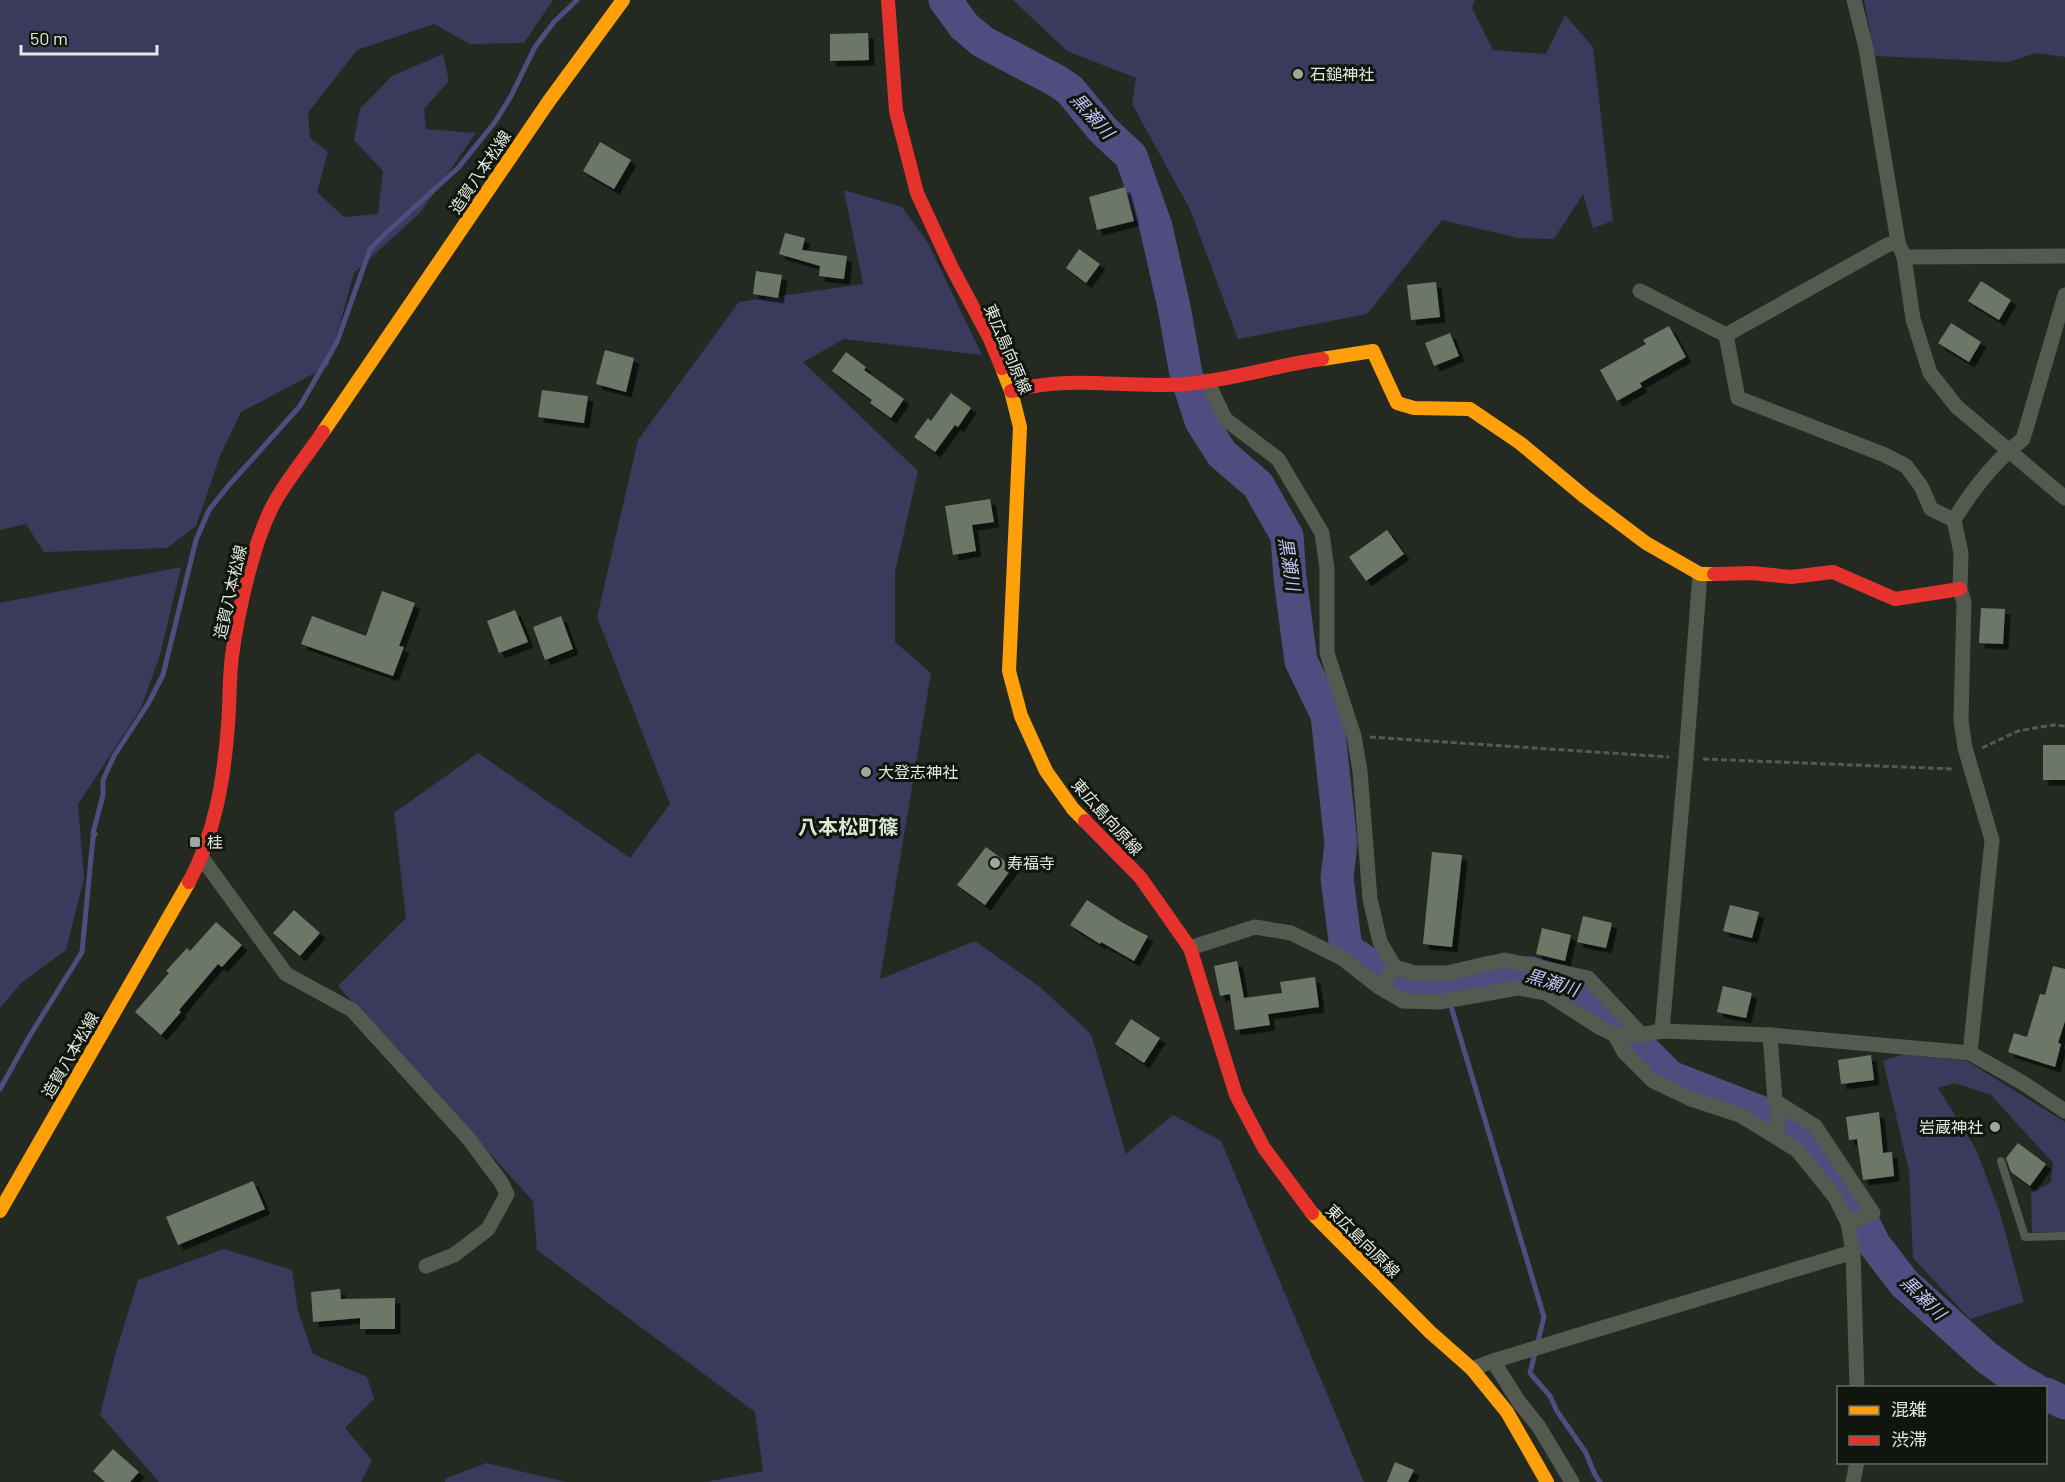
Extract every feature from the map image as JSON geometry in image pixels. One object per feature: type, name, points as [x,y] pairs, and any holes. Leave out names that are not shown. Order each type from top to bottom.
[{"type":"main road","name":"造賀八本松線","points":[[0,1211],[183,895],[201,858],[219,795],[227,733],[232,658],[243,594],[258,543],[272,507],[549,101],[623,0]]},
{"type":"main road","name":"東広島向原線","points":[[888,0],[896,111],[917,193],[951,266],[990,339],[1011,391],[1020,427],[1009,671],[1021,716],[1046,771],[1073,809],[1140,877],[1190,948],[1236,1095],[1264,1148],[1308,1209],[1430,1332],[1472,1369],[1507,1412],[1547,1482]]},
{"type":"main road","points":[[1011,391],[1030,385],[1072,382],[1181,384],[1202,382],[1278,366],[1373,351],[1397,403],[1414,408],[1470,409],[1520,443],[1585,497],[1646,543],[1700,574],[1752,573],[1791,577],[1833,572],[1895,599],[1960,589]]},
{"type":"street","points":[[1854,0],[1866,48],[1913,319],[1930,373],[1957,407],[2065,498]]},
{"type":"street","points":[[1726,335],[1887,245],[1898,242]]},
{"type":"street","points":[[1904,257],[2065,256]]},
{"type":"street","points":[[1641,291],[1726,335]]},
{"type":"street","points":[[1970,1053],[1992,840],[1965,748],[1961,720],[1964,602],[1960,589],[1961,553],[1954,520],[1981,481],[2008,450],[2023,439],[2065,296]]},
{"type":"street","points":[[1726,335],[1738,398],[1885,454],[1906,466],[1921,486],[1931,509],[1954,520]]},
{"type":"street","points":[[1202,382],[1226,419],[1278,459],[1322,533],[1327,569],[1327,653],[1354,736],[1360,771],[1370,900],[1387,977],[1403,1001],[1439,1002],[1518,988],[1546,993],[1599,1028],[1615,1035],[1634,1036],[1662,1031],[1770,1035],[1970,1053],[2023,1083],[2065,1111]]},
{"type":"street","points":[[1662,1031],[1700,574]]},
{"type":"street","points":[[201,858],[286,974],[352,1010],[468,1138],[501,1182],[507,1194],[488,1228],[454,1255],[426,1266]]},
{"type":"street","points":[[1190,948],[1255,927],[1291,933],[1387,977],[1414,973],[1448,974],[1505,960],[1587,978],[1641,1034]]},
{"type":"street","points":[[1615,1035],[1624,1052],[1653,1081],[1691,1099],[1740,1115],[1778,1132],[1804,1157],[1835,1197],[1848,1223],[1853,1252],[1857,1386]]},
{"type":"street","points":[[1770,1035],[1778,1132]]},
{"type":"street","points":[[1776,1106],[1815,1126],[1873,1213],[1848,1223]]},
{"type":"street","points":[[1472,1369],[1853,1252]]},
{"type":"street","points":[[1493,1361],[1519,1402],[1539,1427],[1572,1482]]},
{"type":"street","points":[[1854,1482],[1857,1464]]},
{"type":"lane","points":[[2001,1161],[2025,1236],[2065,1236]]},
{"type":"path","points":[[1965,748],[1984,748],[2018,731],[2054,725],[2065,726]]},
{"type":"path","points":[[1354,736],[1686,758],[1971,770]]},
{"type":"shaded area","points":[[0,0],[553,0],[524,43],[470,44],[434,24],[357,50],[308,113],[310,138],[328,152],[317,192],[344,217],[378,214],[383,171],[354,140],[360,109],[392,76],[443,54],[449,81],[424,109],[426,129],[476,133],[420,213],[354,273],[328,366],[241,412],[220,456],[196,526],[167,548],[44,552],[26,524],[0,530]]},
{"type":"shaded area","points":[[1013,0],[1475,0],[1472,8],[1493,50],[1546,54],[1565,15],[1593,47],[1613,221],[1593,228],[1583,194],[1554,239],[1518,238],[1442,220],[1367,314],[1238,339],[1190,209],[1132,104],[1136,78],[1067,51]]},
{"type":"shaded area","points":[[1864,0],[2065,0],[2065,57],[2036,53],[2008,62],[1875,56]]},
{"type":"shaded area","points":[[844,190],[902,207],[928,243],[982,355],[844,339],[803,362],[918,471],[895,572],[895,642],[931,673],[880,979],[975,941],[1040,987],[1091,1034],[1126,1154],[1173,1115],[1221,1141],[1364,1482],[706,1482],[763,1471],[755,1412],[537,1250],[533,1201],[338,986],[406,918],[394,813],[478,753],[630,858],[670,804],[597,617],[638,440],[739,302],[863,284]]},
{"type":"shaded area","points":[[181,567],[160,655],[141,708],[78,804],[84,878],[66,950],[21,983],[0,1008],[0,603]]},
{"type":"shaded area","points":[[1903,1054],[1967,1061],[2065,1122],[2065,1232],[2032,1232],[2031,1193],[2051,1182],[2053,1163],[1991,1095],[1955,1083],[1938,1088],[1976,1149],[2000,1213],[2024,1302],[1970,1319],[1913,1258],[1909,1171],[1883,1061]]},
{"type":"shaded area","points":[[224,1249],[292,1270],[298,1311],[313,1354],[367,1377],[374,1399],[345,1428],[372,1460],[361,1482],[159,1482],[100,1415],[115,1355],[138,1280]]},
{"type":"shaded area","points":[[486,1463],[566,1482],[445,1482],[445,1479]]},
{"type":"building","points":[[868,33],[869,60],[830,61],[830,34]]},
{"type":"building","points":[[600,142],[631,160],[614,189],[583,171]]},
{"type":"building","points":[[1125,187],[1134,221],[1097,230],[1089,197]]},
{"type":"building","points":[[785,233],[805,238],[802,250],[847,256],[844,279],[819,276],[820,266],[779,254]]},
{"type":"building","points":[[1079,249],[1100,264],[1086,283],[1066,268]]},
{"type":"building","points":[[756,271],[782,275],[778,298],[753,294]]},
{"type":"building","points":[[1981,281],[2011,300],[1999,320],[1968,301]]},
{"type":"building","points":[[1436,282],[1440,317],[1411,320],[1407,285]]},
{"type":"building","points":[[1951,323],[1981,342],[1969,362],[1938,343]]},
{"type":"building","points":[[1669,326],[1686,357],[1640,383],[1642,387],[1617,401],[1600,370],[1646,344],[1643,340]]},
{"type":"building","points":[[1450,333],[1459,356],[1434,366],[1425,343]]},
{"type":"building","points":[[605,350],[634,358],[626,392],[596,384]]},
{"type":"building","points":[[846,352],[866,367],[864,370],[904,399],[891,418],[870,403],[872,400],[832,371]]},
{"type":"building","points":[[542,390],[588,396],[584,423],[538,417]]},
{"type":"building","points":[[951,393],[971,408],[958,427],[955,425],[935,452],[914,437],[928,418],[931,421]]},
{"type":"building","points":[[990,499],[994,522],[972,525],[976,551],[953,555],[945,506]]},
{"type":"building","points":[[1387,530],[1404,554],[1366,581],[1349,557]]},
{"type":"building","points":[[382,591],[415,603],[399,646],[404,647],[393,676],[301,644],[312,616],[366,636]]},
{"type":"building","points":[[1981,608],[2005,609],[2003,644],[1979,643]]},
{"type":"building","points":[[515,610],[528,642],[499,653],[487,621]]},
{"type":"building","points":[[561,616],[573,649],[545,660],[533,627]]},
{"type":"building","points":[[2043,745],[2065,745],[2065,780],[2043,780]]},
{"type":"building","points":[[986,847],[1013,867],[985,905],[957,885]]},
{"type":"building","points":[[1432,852],[1462,855],[1452,947],[1423,944]]},
{"type":"building","points":[[1087,900],[1148,936],[1134,961],[1101,942],[1100,944],[1070,925]]},
{"type":"building","points":[[1730,905],[1759,912],[1752,938],[1723,931]]},
{"type":"building","points":[[294,910],[320,933],[300,956],[273,933]]},
{"type":"building","points":[[1583,916],[1612,923],[1606,948],[1577,942]]},
{"type":"building","points":[[216,922],[242,945],[222,967],[218,964],[161,1035],[135,1012],[169,973],[166,971],[187,948],[190,951]]},
{"type":"building","points":[[1542,928],[1571,935],[1565,961],[1536,954]]},
{"type":"building","points":[[1237,961],[1244,998],[1282,993],[1280,982],[1315,977],[1319,1007],[1268,1014],[1270,1025],[1235,1030],[1230,994],[1220,996],[1214,966]]},
{"type":"building","points":[[2053,966],[2065,969],[2065,1021],[2058,1043],[2061,1044],[2055,1067],[2008,1052],[2014,1033],[2027,1037],[2040,994],[2045,995]]},
{"type":"building","points":[[1723,986],[1752,993],[1746,1018],[1717,1012]]},
{"type":"building","points":[[1131,1019],[1160,1038],[1144,1063],[1115,1044]]},
{"type":"building","points":[[1871,1055],[1874,1080],[1841,1084],[1838,1060]]},
{"type":"building","points":[[1879,1112],[1883,1153],[1892,1152],[1894,1176],[1863,1180],[1857,1139],[1849,1140],[1846,1117]]},
{"type":"building","points":[[2018,1143],[2046,1164],[2030,1186],[2011,1172],[2006,1158]]},
{"type":"building","points":[[253,1181],[265,1209],[178,1245],[166,1217]]},
{"type":"building","points":[[340,1289],[341,1299],[395,1298],[395,1329],[360,1329],[360,1318],[313,1322],[311,1292]]},
{"type":"building","points":[[113,1449],[139,1472],[130,1482],[105,1482],[93,1471]]},
{"type":"building","points":[[1395,1462],[1414,1470],[1408,1482],[1387,1482]]},
{"type":"waterway","points":[[0,1089],[29,1037],[82,952],[95,834],[93,833],[103,795],[103,780],[114,756],[148,704],[163,675],[196,540],[209,510],[300,406],[337,342],[370,249],[458,168],[495,122],[511,96],[535,47],[554,22],[577,0]]},
{"type":"waterway","name":"黒瀬川","points":[[945,0],[964,26],[983,42],[1070,90],[1103,130],[1131,156],[1156,227],[1186,374],[1201,421],[1222,454],[1258,485],[1287,536],[1301,661],[1327,715],[1341,843],[1337,878],[1346,949],[1398,983],[1444,983],[1491,972],[1531,973],[1577,987],[1588,994],[1618,1026]]},
{"type":"waterway","points":[[1444,983],[1544,1317],[1530,1373],[1550,1396],[1557,1411],[1586,1453],[1600,1482]]},
{"type":"waterway","name":"黒瀬川","points":[[1639,1046],[1670,1077],[1791,1124],[1853,1202],[1874,1244],[1904,1283],[1986,1357],[2029,1386]]},
{"type":"waterway","name":"黒瀬川","points":[[2047,1394],[2065,1403]]},
{"type":"traffic: slow","points":[[323,432],[549,101],[623,0]]},
{"type":"traffic: slow","points":[[1322,359],[1373,351],[1397,403],[1414,408],[1470,409],[1520,443],[1585,497],[1646,543],[1700,574],[1714,574]]},
{"type":"traffic: slow","points":[[1002,368],[1011,391],[1020,427],[1009,671],[1021,716],[1046,771],[1073,809],[1085,821]]},
{"type":"traffic: slow","points":[[0,1211],[189,882]]},
{"type":"traffic: slow","points":[[1312,1213],[1430,1332],[1472,1369],[1507,1412],[1547,1482]]},
{"type":"traffic: jam","points":[[888,0],[896,111],[917,193],[951,266],[990,339],[1002,368]]},
{"type":"traffic: jam","points":[[1011,391],[1056,383],[1186,384],[1322,359]]},
{"type":"traffic: jam","points":[[189,882],[206,845],[221,786],[228,725],[232,656],[252,560],[272,507],[323,432]]},
{"type":"traffic: jam","points":[[1714,574],[1752,573],[1791,577],[1833,572],[1895,599],[1960,589]]},
{"type":"traffic: jam","points":[[1085,821],[1140,877],[1190,948],[1236,1095],[1264,1148],[1312,1213]]},
{"type":"place","name":"石鎚神社","points":[[1298,74]]},
{"type":"place","name":"大登志神社","points":[[866,772]]},
{"type":"place","name":"桂","points":[[195,842]]},
{"type":"place","name":"寿福寺","points":[[995,863]]},
{"type":"place","name":"岩蔵神社","points":[[1995,1127]]},
{"type":"district","name":"八本松町篠","points":[[848,827]]}]
